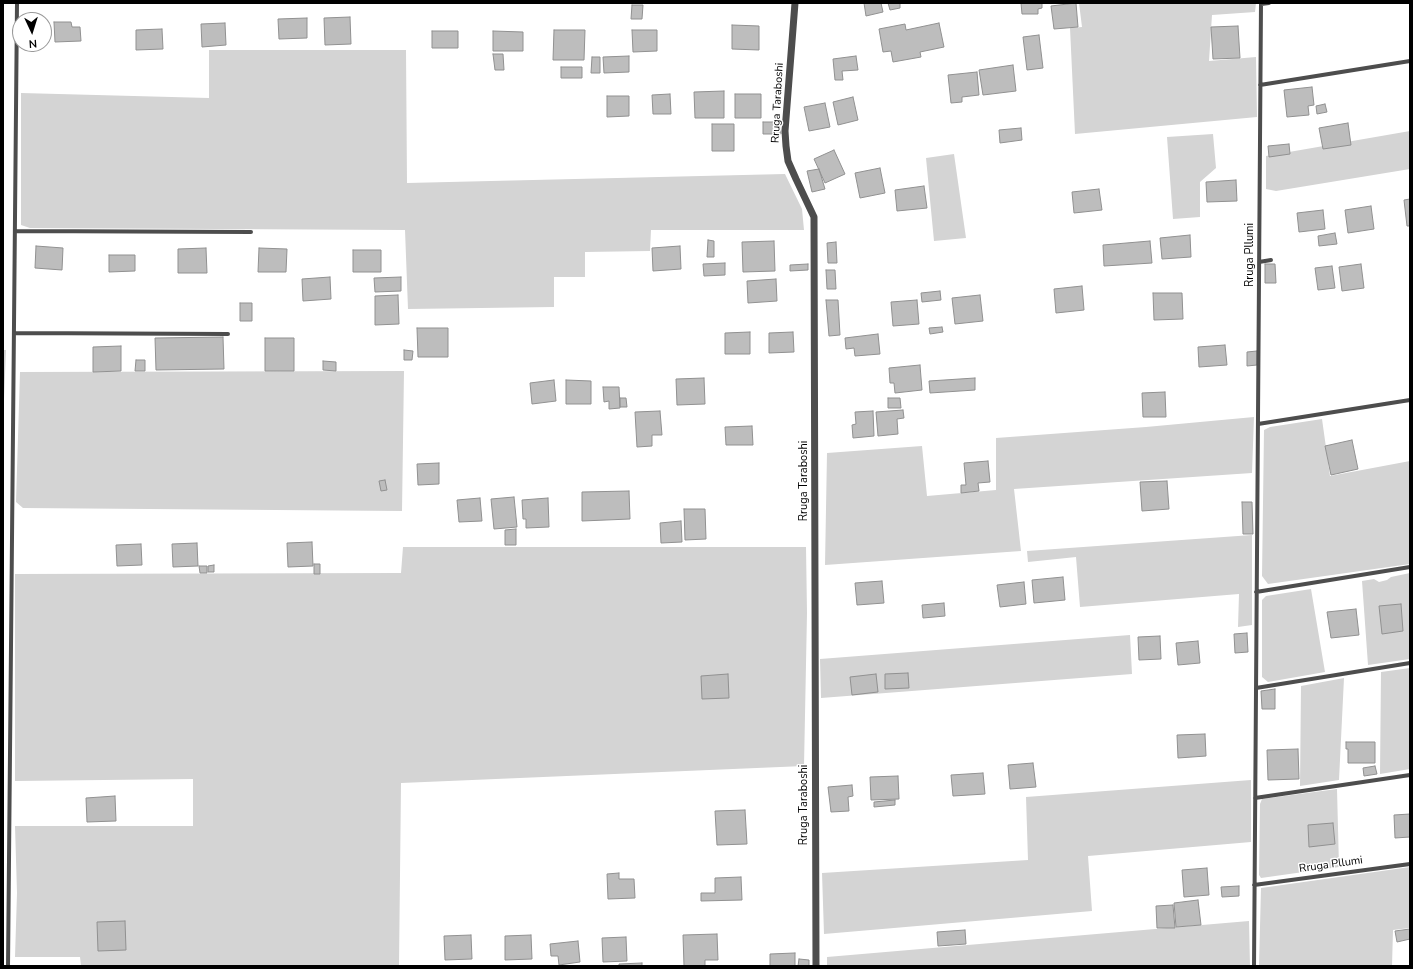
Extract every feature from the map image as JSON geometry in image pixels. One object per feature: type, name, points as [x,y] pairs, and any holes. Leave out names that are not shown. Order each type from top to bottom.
[{"type":"street","points":[[8,966],[17,3]]},
{"type":"street","name":"Rruga Taraboshi","points":[[795,3],[785,131],[786,146],[788,161],[814,217],[816,966]]},
{"type":"street","name":"Rruga Pllumi","points":[[1254,966],[1261,4],[1269,3]]},
{"type":"street","points":[[1260,85],[1410,61]]},
{"type":"street","points":[[15,231],[250,232]]},
{"type":"street","points":[[1259,262],[1271,260]]},
{"type":"street","points":[[14,333],[228,334]]},
{"type":"street","points":[[1258,424],[1410,400]]},
{"type":"street","points":[[1256,592],[1410,567]]},
{"type":"street","points":[[1256,688],[1410,663]]},
{"type":"street","points":[[1255,798],[1410,775]]},
{"type":"street","name":"Rruga Pllumi","points":[[1254,885],[1410,864]]},
{"type":"shaded area","points":[[1079,3],[1256,3],[1255,12],[1212,15],[1209,61],[1256,57],[1257,117],[1075,134],[1070,28],[1082,27]]},
{"type":"shaded area","points":[[209,50],[406,50],[407,183],[785,174],[802,209],[804,230],[651,230],[650,251],[585,252],[585,277],[554,277],[554,307],[408,309],[405,230],[30,228],[21,225],[21,93],[209,98]]},
{"type":"shaded area","points":[[1410,131],[1410,169],[1276,191],[1266,189],[1266,156]]},
{"type":"shaded area","points":[[1213,134],[1216,168],[1200,182],[1200,217],[1173,219],[1167,137]]},
{"type":"shaded area","points":[[954,154],[966,238],[934,241],[926,158]]},
{"type":"shaded area","points":[[3,350],[6,350],[3,424]]},
{"type":"shaded area","points":[[404,371],[402,511],[23,508],[16,502],[20,372]]},
{"type":"shaded area","points":[[1254,417],[1252,473],[1014,489],[1021,551],[825,565],[827,453],[922,446],[927,496],[996,490],[996,438],[1146,427]]},
{"type":"shaded area","points":[[1322,419],[1330,476],[1410,461],[1410,564],[1268,584],[1262,576],[1264,430],[1270,427]]},
{"type":"shaded area","points":[[1252,535],[1252,625],[1238,627],[1239,594],[1080,607],[1076,557],[1028,562],[1027,551]]},
{"type":"shaded area","points":[[403,547],[806,547],[807,613],[804,766],[401,783],[399,966],[81,966],[80,957],[15,957],[17,893],[15,826],[193,826],[193,779],[15,781],[15,574],[401,573]]},
{"type":"shaded area","points":[[1410,573],[1410,659],[1368,665],[1362,581],[1374,579],[1379,582],[1387,580],[1391,577]]},
{"type":"shaded area","points":[[1311,589],[1325,672],[1268,682],[1262,677],[1262,600],[1266,596]]},
{"type":"shaded area","points":[[1130,635],[1132,674],[821,698],[820,659]]},
{"type":"shaded area","points":[[1410,668],[1410,769],[1380,774],[1381,672]]},
{"type":"shaded area","points":[[1344,678],[1339,780],[1300,786],[1301,686]]},
{"type":"shaded area","points":[[1251,780],[1251,842],[1088,856],[1092,911],[824,934],[822,873],[1028,860],[1026,797]]},
{"type":"shaded area","points":[[1337,789],[1339,867],[1261,878],[1259,875],[1260,804],[1262,799]]},
{"type":"shaded area","points":[[1410,867],[1410,928],[1393,930],[1392,966],[1259,966],[1261,888]]},
{"type":"shaded area","points":[[1249,921],[1250,966],[827,966],[827,957]]},
{"type":"building","points":[[864,3],[881,3],[883,12],[866,16]]},
{"type":"building","points":[[888,3],[900,3],[900,8],[890,10]]},
{"type":"building","points":[[1021,3],[1042,3],[1042,8],[1038,9],[1038,14],[1022,14]]},
{"type":"building","points":[[1076,3],[1078,27],[1054,29],[1051,6]]},
{"type":"building","points":[[632,5],[643,5],[642,19],[631,19]]},
{"type":"building","points":[[350,17],[351,44],[325,45],[324,18]]},
{"type":"building","points":[[307,18],[307,38],[279,39],[278,19]]},
{"type":"building","points":[[54,22],[71,22],[72,27],[80,27],[81,41],[55,42]]},
{"type":"building","points":[[225,23],[226,45],[202,47],[201,24]]},
{"type":"building","points":[[939,23],[944,47],[920,52],[921,57],[893,62],[891,51],[883,52],[879,29],[905,24],[906,30]]},
{"type":"building","points":[[732,25],[759,26],[759,50],[732,49]]},
{"type":"building","points":[[1238,26],[1240,58],[1213,59],[1211,27]]},
{"type":"building","points":[[162,29],[163,49],[136,50],[136,30]]},
{"type":"building","points":[[554,30],[585,30],[584,60],[553,60]]},
{"type":"building","points":[[632,30],[657,30],[657,51],[633,52]]},
{"type":"building","points":[[432,31],[458,31],[458,48],[432,48]]},
{"type":"building","points":[[493,31],[523,32],[523,51],[493,51]]},
{"type":"building","points":[[1039,35],[1043,68],[1027,70],[1023,37]]},
{"type":"building","points":[[493,54],[503,54],[504,70],[495,70]]},
{"type":"building","points":[[629,56],[629,72],[604,73],[603,57]]},
{"type":"building","points":[[856,56],[858,70],[842,71],[843,80],[835,80],[833,59]]},
{"type":"building","points":[[592,57],[600,57],[600,73],[591,73]]},
{"type":"building","points":[[1013,65],[1016,91],[983,95],[979,70]]},
{"type":"building","points":[[561,67],[582,67],[582,78],[561,78]]},
{"type":"building","points":[[977,72],[979,95],[962,97],[962,102],[951,103],[948,75]]},
{"type":"building","points":[[1312,87],[1314,105],[1308,106],[1309,115],[1287,117],[1284,90]]},
{"type":"building","points":[[724,91],[724,118],[695,118],[694,92]]},
{"type":"building","points":[[670,94],[671,114],[653,114],[652,95]]},
{"type":"building","points":[[735,94],[761,94],[761,118],[735,118]]},
{"type":"building","points":[[607,96],[629,96],[629,116],[607,117]]},
{"type":"building","points":[[853,97],[858,120],[838,125],[833,102]]},
{"type":"building","points":[[825,103],[830,127],[809,131],[804,107]]},
{"type":"building","points":[[1325,104],[1327,112],[1317,114],[1316,106]]},
{"type":"building","points":[[763,122],[780,122],[781,134],[763,134]]},
{"type":"building","points":[[1348,123],[1351,145],[1323,149],[1319,128]]},
{"type":"building","points":[[712,124],[734,124],[734,151],[712,151]]},
{"type":"building","points":[[1021,128],[1022,140],[1000,143],[999,130]]},
{"type":"building","points":[[1289,144],[1290,154],[1269,157],[1268,146]]},
{"type":"building","points":[[834,150],[845,174],[825,183],[814,159]]},
{"type":"building","points":[[880,168],[885,193],[860,198],[855,173]]},
{"type":"building","points":[[819,169],[825,189],[812,192],[807,171]]},
{"type":"building","points":[[1236,180],[1237,201],[1207,202],[1206,182]]},
{"type":"building","points":[[924,186],[927,208],[897,211],[895,190]]},
{"type":"building","points":[[1099,189],[1102,210],[1074,213],[1072,192]]},
{"type":"building","points":[[1410,199],[1410,226],[1407,226],[1404,200]]},
{"type":"building","points":[[1371,206],[1374,229],[1348,233],[1345,210]]},
{"type":"building","points":[[1323,210],[1325,229],[1299,232],[1297,213]]},
{"type":"building","points":[[1335,233],[1337,244],[1319,246],[1318,236]]},
{"type":"building","points":[[1190,235],[1191,257],[1162,259],[1160,238]]},
{"type":"building","points":[[708,240],[714,241],[714,257],[707,257]]},
{"type":"building","points":[[774,241],[775,271],[743,272],[742,242]]},
{"type":"building","points":[[1150,241],[1152,263],[1104,266],[1103,245]]},
{"type":"building","points":[[836,242],[837,263],[828,263],[827,243]]},
{"type":"building","points":[[36,246],[63,248],[62,270],[35,268]]},
{"type":"building","points":[[680,246],[681,269],[653,271],[652,248]]},
{"type":"building","points":[[206,248],[207,273],[178,273],[178,249]]},
{"type":"building","points":[[259,248],[287,249],[286,272],[258,272]]},
{"type":"building","points":[[353,250],[381,250],[381,272],[353,272]]},
{"type":"building","points":[[109,255],[135,255],[135,271],[109,272]]},
{"type":"building","points":[[725,263],[725,275],[704,276],[703,264]]},
{"type":"building","points":[[808,264],[808,270],[790,271],[790,265]]},
{"type":"building","points":[[1265,264],[1275,264],[1276,283],[1265,283]]},
{"type":"building","points":[[1361,264],[1364,288],[1342,291],[1339,267]]},
{"type":"building","points":[[1332,266],[1335,288],[1318,290],[1315,268]]},
{"type":"building","points":[[826,270],[835,270],[836,289],[827,289]]},
{"type":"building","points":[[330,277],[331,299],[303,301],[302,279]]},
{"type":"building","points":[[401,277],[401,291],[375,292],[374,278]]},
{"type":"building","points":[[776,279],[777,301],[748,303],[747,281]]},
{"type":"building","points":[[1082,286],[1084,310],[1056,313],[1054,289]]},
{"type":"building","points":[[940,291],[941,300],[922,302],[921,293]]},
{"type":"building","points":[[1153,293],[1182,293],[1183,319],[1154,320]]},
{"type":"building","points":[[398,295],[399,324],[375,325],[375,296]]},
{"type":"building","points":[[980,295],[983,321],[955,324],[952,298]]},
{"type":"building","points":[[826,300],[838,300],[840,335],[829,336]]},
{"type":"building","points":[[917,300],[919,324],[893,326],[891,302]]},
{"type":"building","points":[[240,303],[252,303],[252,321],[240,321]]},
{"type":"building","points":[[942,327],[943,332],[930,334],[929,328]]},
{"type":"building","points":[[417,328],[448,328],[448,357],[418,357]]},
{"type":"building","points":[[750,332],[750,354],[725,354],[725,333]]},
{"type":"building","points":[[793,332],[794,352],[769,353],[769,333]]},
{"type":"building","points":[[878,334],[880,354],[855,356],[854,348],[846,349],[845,338]]},
{"type":"building","points":[[223,337],[224,369],[156,370],[155,338]]},
{"type":"building","points":[[265,338],[294,338],[294,371],[265,371]]},
{"type":"building","points":[[1225,345],[1227,365],[1199,367],[1198,347]]},
{"type":"building","points":[[121,346],[121,371],[93,372],[93,347]]},
{"type":"building","points":[[404,350],[413,351],[412,360],[404,360]]},
{"type":"building","points":[[1257,351],[1257,365],[1247,366],[1247,352]]},
{"type":"building","points":[[136,360],[145,360],[145,371],[135,371]]},
{"type":"building","points":[[323,361],[336,362],[336,371],[323,370]]},
{"type":"building","points":[[920,365],[922,390],[895,393],[894,383],[890,383],[889,368]]},
{"type":"building","points":[[704,378],[705,404],[677,405],[676,379]]},
{"type":"building","points":[[975,378],[975,390],[930,393],[929,381]]},
{"type":"building","points":[[554,380],[556,401],[532,404],[530,383]]},
{"type":"building","points":[[566,380],[591,381],[591,404],[566,404]]},
{"type":"building","points":[[603,387],[619,387],[620,408],[609,409],[609,401],[604,402]]},
{"type":"building","points":[[1165,392],[1166,417],[1143,417],[1142,393]]},
{"type":"building","points":[[620,398],[626,398],[627,407],[620,407]]},
{"type":"building","points":[[888,398],[900,398],[901,408],[888,408]]},
{"type":"building","points":[[903,410],[904,418],[897,419],[898,434],[878,436],[876,412]]},
{"type":"building","points":[[660,411],[662,435],[652,435],[652,446],[637,447],[635,412]]},
{"type":"building","points":[[873,411],[874,436],[853,438],[852,425],[856,424],[855,412]]},
{"type":"building","points":[[752,426],[753,445],[726,445],[725,427]]},
{"type":"building","points":[[1352,440],[1358,469],[1331,475],[1325,446]]},
{"type":"building","points":[[988,461],[990,482],[978,483],[979,491],[961,493],[961,485],[966,485],[964,463]]},
{"type":"building","points":[[439,463],[439,484],[418,485],[417,464]]},
{"type":"building","points":[[385,480],[387,490],[381,491],[379,481]]},
{"type":"building","points":[[1167,481],[1169,509],[1142,511],[1140,482]]},
{"type":"building","points":[[629,491],[630,519],[582,521],[582,492]]},
{"type":"building","points":[[514,497],[517,527],[494,529],[491,499]]},
{"type":"building","points":[[480,498],[482,521],[459,522],[457,500]]},
{"type":"building","points":[[548,498],[549,527],[526,528],[526,519],[523,519],[522,500]]},
{"type":"building","points":[[1242,502],[1252,502],[1253,534],[1243,534]]},
{"type":"building","points":[[684,509],[705,509],[706,539],[685,540]]},
{"type":"building","points":[[681,521],[682,542],[661,543],[660,523]]},
{"type":"building","points":[[516,529],[516,545],[505,545],[505,530]]},
{"type":"building","points":[[312,542],[313,566],[288,567],[287,543]]},
{"type":"building","points":[[197,543],[198,566],[173,567],[172,544]]},
{"type":"building","points":[[141,544],[142,565],[117,566],[116,545]]},
{"type":"building","points":[[314,564],[320,564],[320,574],[314,574]]},
{"type":"building","points":[[214,565],[214,572],[208,572],[208,566]]},
{"type":"building","points":[[199,566],[207,566],[207,573],[200,573]]},
{"type":"building","points":[[1063,577],[1065,600],[1034,603],[1032,580]]},
{"type":"building","points":[[882,581],[884,603],[857,605],[855,583]]},
{"type":"building","points":[[1024,582],[1026,604],[1000,607],[997,585]]},
{"type":"building","points":[[944,603],[945,616],[923,618],[922,605]]},
{"type":"building","points":[[1401,604],[1403,631],[1382,634],[1379,606]]},
{"type":"building","points":[[1356,609],[1359,635],[1331,638],[1327,612]]},
{"type":"building","points":[[1247,633],[1248,652],[1235,653],[1234,634]]},
{"type":"building","points":[[1160,636],[1161,659],[1139,660],[1138,637]]},
{"type":"building","points":[[1198,641],[1200,663],[1178,665],[1176,643]]},
{"type":"building","points":[[908,673],[909,688],[885,689],[885,674]]},
{"type":"building","points":[[728,674],[729,698],[702,699],[701,676]]},
{"type":"building","points":[[876,674],[878,692],[852,695],[850,677]]},
{"type":"building","points":[[1275,689],[1275,709],[1262,709],[1261,691]]},
{"type":"building","points":[[1205,734],[1206,756],[1178,758],[1177,735]]},
{"type":"building","points":[[1346,742],[1375,742],[1375,763],[1348,763],[1348,749],[1346,749]]},
{"type":"building","points":[[1298,749],[1299,779],[1268,780],[1267,750]]},
{"type":"building","points":[[1033,763],[1036,787],[1010,789],[1008,765]]},
{"type":"building","points":[[1375,766],[1377,774],[1364,776],[1363,768]]},
{"type":"building","points":[[983,773],[985,794],[953,796],[951,775]]},
{"type":"building","points":[[898,776],[899,799],[871,800],[870,777]]},
{"type":"building","points":[[852,785],[853,796],[848,797],[849,811],[831,812],[828,787]]},
{"type":"building","points":[[115,796],[116,821],[87,822],[86,798]]},
{"type":"building","points":[[895,800],[895,805],[874,807],[874,802]]},
{"type":"building","points":[[745,810],[747,844],[717,845],[715,811]]},
{"type":"building","points":[[1410,814],[1410,837],[1395,838],[1394,815]]},
{"type":"building","points":[[1333,823],[1335,844],[1309,847],[1308,825]]},
{"type":"building","points":[[1207,868],[1209,895],[1184,897],[1182,870]]},
{"type":"building","points":[[619,873],[619,879],[634,879],[635,898],[608,899],[607,874]]},
{"type":"building","points":[[741,877],[742,900],[701,901],[701,893],[715,893],[715,878]]},
{"type":"building","points":[[1239,886],[1239,896],[1222,897],[1221,887]]},
{"type":"building","points":[[1198,900],[1201,925],[1176,927],[1174,903]]},
{"type":"building","points":[[1173,905],[1175,928],[1157,928],[1156,906]]},
{"type":"building","points":[[125,921],[126,950],[98,951],[97,922]]},
{"type":"building","points":[[1410,929],[1410,939],[1397,942],[1395,931]]},
{"type":"building","points":[[965,930],[966,944],[938,946],[937,932]]},
{"type":"building","points":[[717,934],[718,960],[705,960],[705,966],[684,966],[683,935]]},
{"type":"building","points":[[471,935],[472,959],[445,960],[444,936]]},
{"type":"building","points":[[531,935],[532,959],[505,960],[505,936]]},
{"type":"building","points":[[626,937],[627,961],[603,962],[602,938]]},
{"type":"building","points":[[578,941],[580,962],[559,965],[558,956],[551,956],[550,944]]},
{"type":"building","points":[[795,953],[795,966],[770,966],[770,954]]},
{"type":"building","points":[[799,959],[809,960],[809,966],[798,966]]},
{"type":"building","points":[[642,963],[642,966],[619,966],[619,964]]}]
